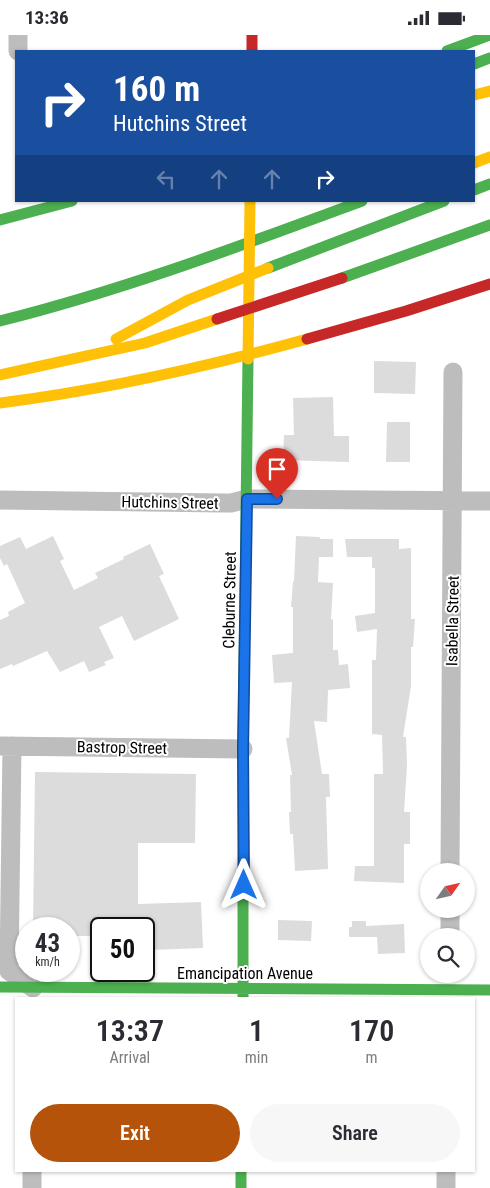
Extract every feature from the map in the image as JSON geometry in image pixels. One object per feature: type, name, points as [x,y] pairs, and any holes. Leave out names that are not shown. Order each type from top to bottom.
[{"type":"main road","points":[[252,35],[252,50]]},
{"type":"main road","points":[[450,50],[490,35]]},
{"type":"main road","points":[[475,64],[490,58]]},
{"type":"main road","points":[[475,95],[490,91]]},
{"type":"main road","points":[[475,163],[490,157]]},
{"type":"main road","points":[[475,190],[490,184]]},
{"type":"main road","points":[[0,220],[68,202]]},
{"type":"main road","name":"Cleburne Street","points":[[243,994],[243,749],[250,202]]},
{"type":"main road","points":[[0,321],[83,299],[185,265],[359,202]]},
{"type":"main road","points":[[86,355],[188,300],[441,202]]},
{"type":"main road","points":[[0,375],[145,343],[310,289],[490,225]]},
{"type":"main road","points":[[0,403],[115,385],[190,370],[364,325],[490,284]]},
{"type":"main road","name":"Emancipation Avenue","points":[[0,987],[34,993],[243,994],[450,987],[490,990]]},
{"type":"main road","points":[[241,1172],[241,1188]]},
{"type":"street","points":[[18,35],[18,50]]},
{"type":"street","name":"Isabella Street","points":[[450,863],[453,372]]},
{"type":"street","name":"Hutchins Street","points":[[0,500],[231,503],[247,499],[490,501]]},
{"type":"street","points":[[6,746],[9,971],[34,993]]},
{"type":"street","name":"Bastrop Street","points":[[6,746],[243,749]]},
{"type":"street","points":[[32,1172],[32,1188]]},
{"type":"street","points":[[446,1172],[446,1188]]},
{"type":"building","points":[[374,361],[416,362],[415,394],[374,393]]},
{"type":"building","points":[[333,397],[334,436],[349,436],[349,462],[283,460],[284,435],[294,435],[293,398]]},
{"type":"building","points":[[387,422],[410,422],[410,462],[386,462]]},
{"type":"building","points":[[53,536],[64,559],[60,561],[74,590],[98,578],[95,573],[150,544],[164,574],[159,576],[179,619],[134,641],[122,616],[99,627],[114,658],[104,662],[106,665],[89,672],[84,661],[60,672],[47,651],[13,666],[12,664],[0,669],[0,620],[9,616],[8,612],[25,603],[7,564],[4,566],[0,558],[0,546],[20,537],[26,549]]},
{"type":"building","points":[[296,536],[333,539],[333,557],[319,557],[318,582],[333,583],[331,620],[333,619],[333,650],[338,650],[339,665],[348,664],[350,688],[328,690],[327,722],[314,721],[322,774],[329,774],[330,797],[326,797],[328,869],[295,871],[293,834],[290,834],[289,812],[291,812],[290,775],[292,775],[286,738],[289,738],[292,682],[274,683],[272,655],[293,653],[293,607],[291,607]]},
{"type":"building","points":[[345,539],[399,539],[399,549],[411,548],[411,619],[415,619],[413,647],[411,647],[411,686],[403,737],[406,737],[407,766],[404,812],[410,812],[410,844],[404,844],[404,883],[354,881],[355,866],[374,866],[374,774],[383,774],[382,735],[372,734],[372,660],[376,660],[377,629],[357,632],[355,616],[375,613],[375,568],[372,568],[372,557],[347,557]]},
{"type":"building","points":[[35,772],[196,774],[195,843],[138,843],[138,904],[201,902],[203,948],[155,950],[155,917],[90,917],[90,936],[80,936],[80,917],[33,917]]},
{"type":"building","points":[[278,920],[312,921],[311,941],[278,940]]},
{"type":"building","points":[[352,921],[366,921],[366,926],[404,924],[405,953],[378,954],[377,937],[349,937],[349,927],[352,927]]},
{"type":"traffic: fast","points":[[450,50],[490,35]]},
{"type":"traffic: fast","points":[[475,64],[490,58]]},
{"type":"traffic: fast","points":[[475,190],[490,184]]},
{"type":"traffic: fast","points":[[0,220],[68,202]]},
{"type":"traffic: fast","points":[[0,321],[138,281],[359,202]]},
{"type":"traffic: fast","points":[[268,268],[441,202]]},
{"type":"traffic: fast","points":[[342,278],[490,225]]},
{"type":"traffic: fast","points":[[243,997],[243,749],[248,359]]},
{"type":"traffic: fast","points":[[0,987],[490,990]]},
{"type":"traffic: fast","points":[[241,1172],[241,1188]]},
{"type":"traffic: slow","points":[[475,95],[490,91]]},
{"type":"traffic: slow","points":[[475,163],[490,157]]},
{"type":"traffic: slow","points":[[248,359],[250,202]]},
{"type":"traffic: slow","points":[[116,339],[188,300],[268,268]]},
{"type":"traffic: slow","points":[[0,375],[145,343],[217,319]]},
{"type":"traffic: slow","points":[[0,403],[39,398],[155,377],[307,339]]},
{"type":"traffic: jam","points":[[252,35],[252,50]]},
{"type":"traffic: jam","points":[[217,319],[342,278]]},
{"type":"traffic: jam","points":[[307,339],[406,311],[490,284]]},
{"type":"route","points":[[244,885],[243,749],[247,499],[277,499]]}]
